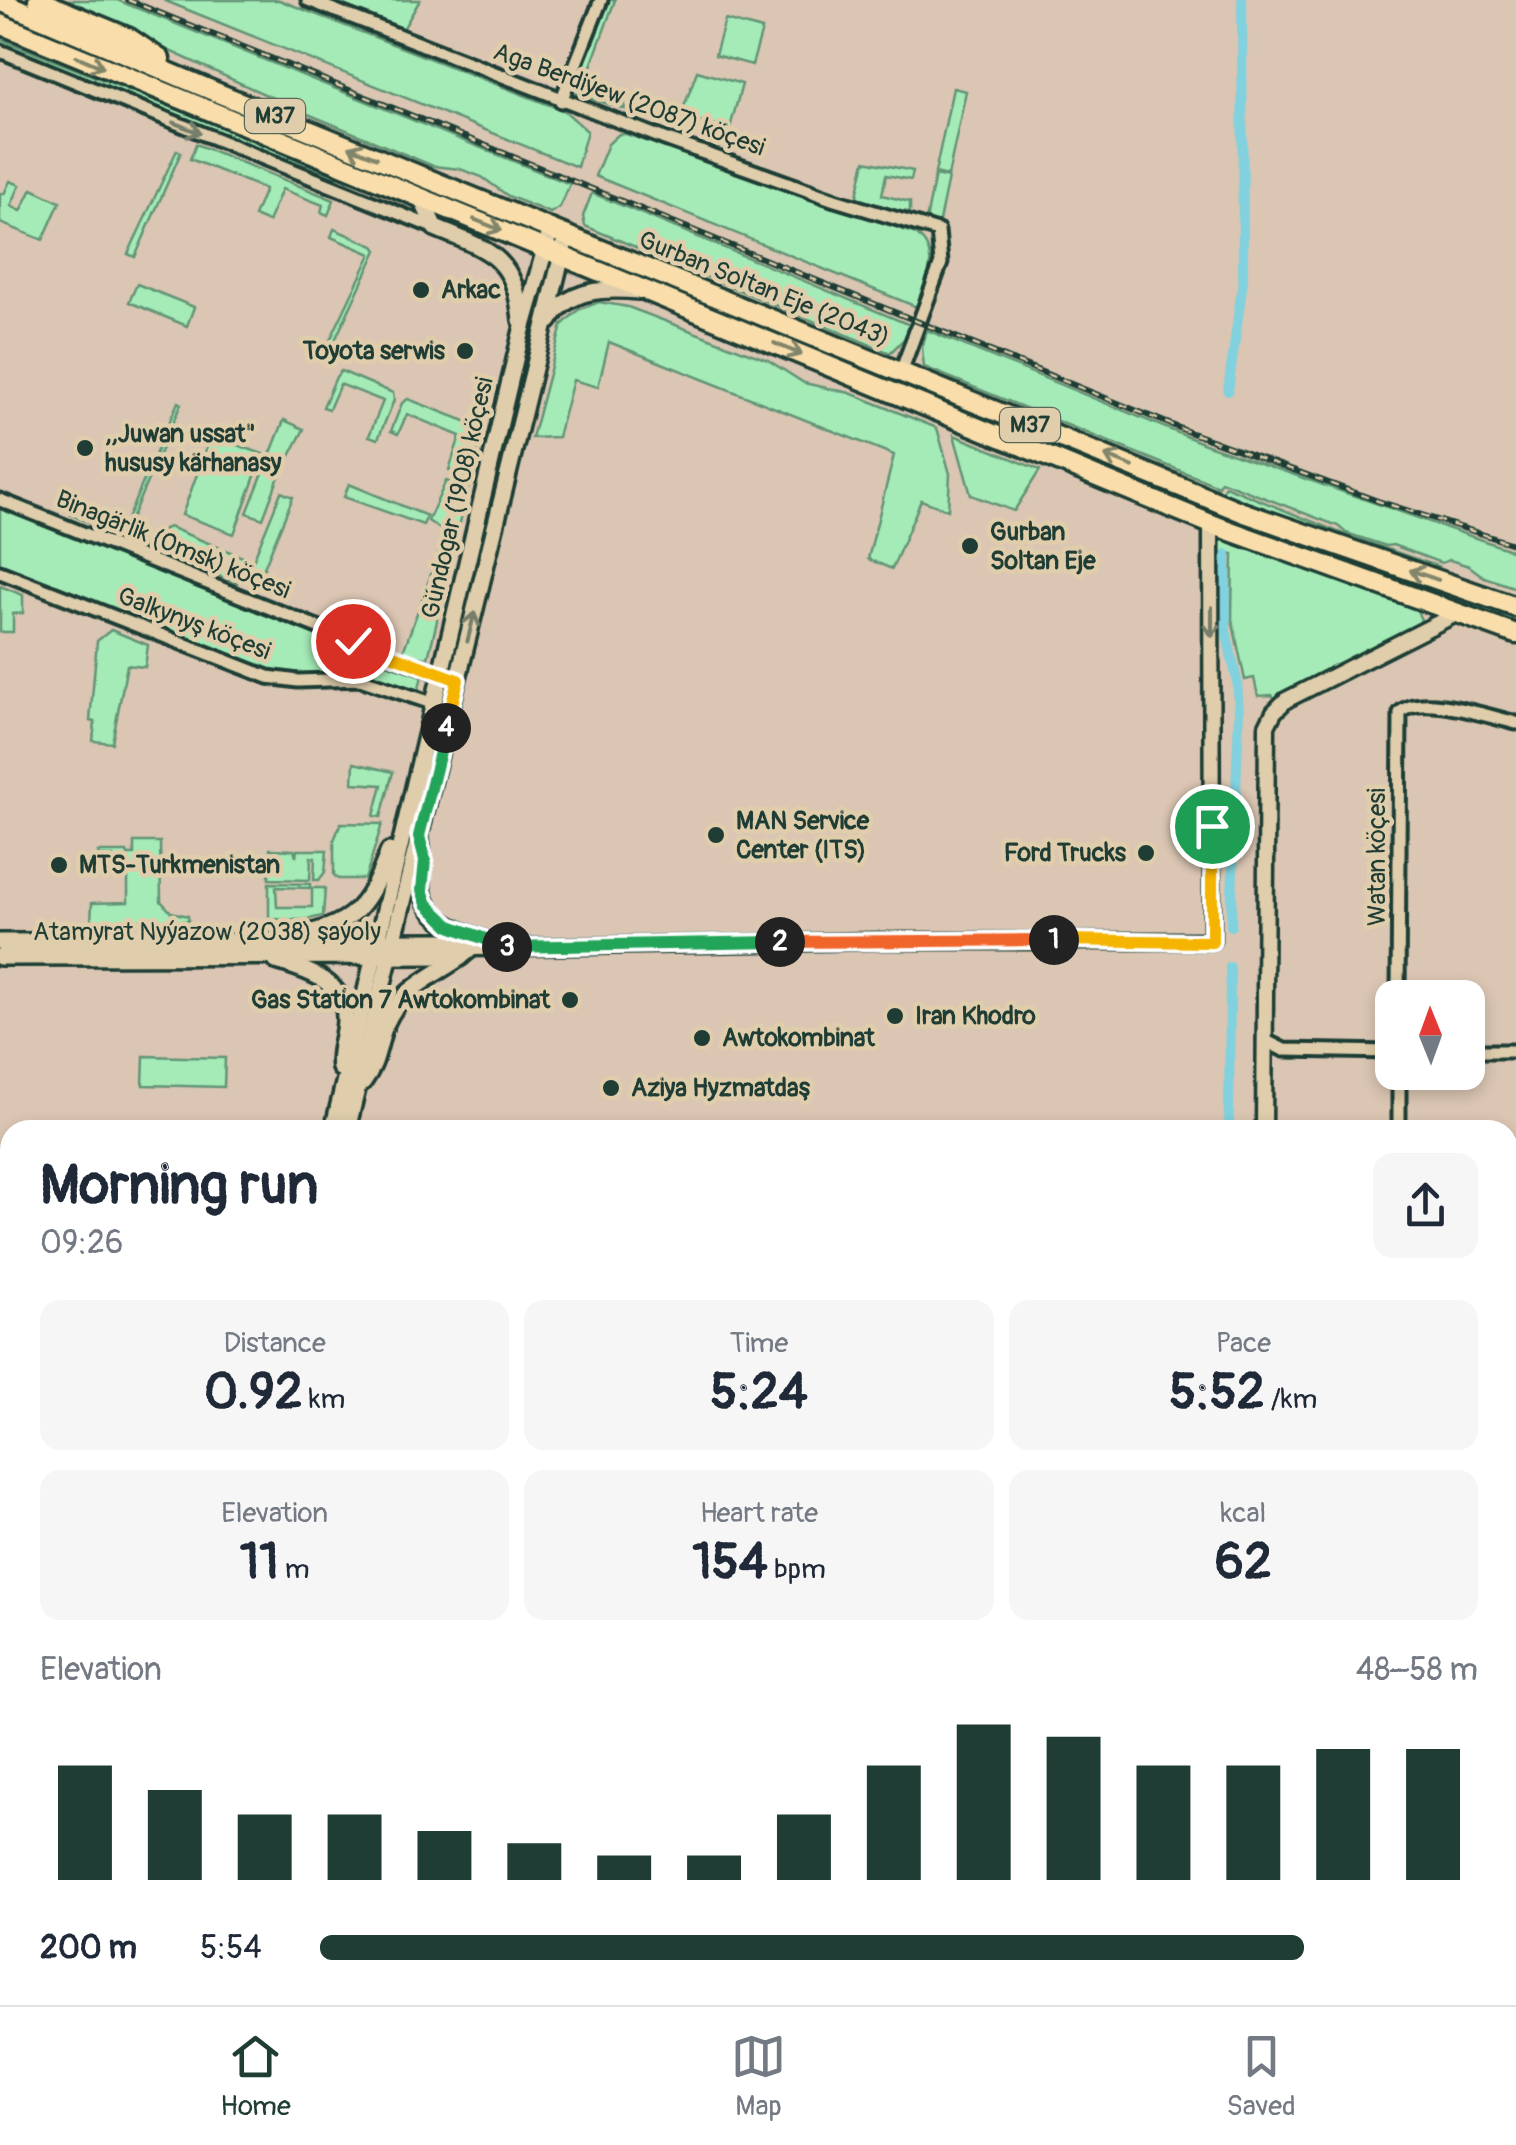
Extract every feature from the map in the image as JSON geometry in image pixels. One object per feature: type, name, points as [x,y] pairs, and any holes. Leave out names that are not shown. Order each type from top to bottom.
[{"type":"highway","name":"Gurban Soltan Eje (2043)","points":[[0,0],[1242,512],[1516,606]]},
{"type":"highway","points":[[38,0],[129,38],[194,82]]},
{"type":"highway","name":"Gurban Soltan Eje (2043)","points":[[0,24],[1211,524],[1456,614],[1514,631]]},
{"type":"main road","points":[[421,198],[435,228],[488,251],[507,268],[519,299],[522,330]]},
{"type":"main road","name":"Gündogar (1908) köçesi","points":[[383,949],[419,836],[522,330],[559,231]]},
{"type":"main road","name":"Gündogar (1908) köçesi","points":[[337,1120],[350,1088],[383,949],[402,831],[435,704],[450,677],[542,334],[553,252]]},
{"type":"main road","points":[[542,334],[555,312],[580,294],[607,289],[654,293]]},
{"type":"main road","points":[[264,949],[354,915],[378,885],[388,852],[402,831]]},
{"type":"main road","points":[[419,836],[425,860],[422,890],[432,910],[450,926],[509,948]]},
{"type":"main road","name":"Atamyrat Nyýazow (2038) şaýoly","points":[[0,942],[467,952]]},
{"type":"main road","points":[[264,949],[318,976],[339,997],[346,1017],[338,1059],[350,1088],[375,1066],[383,1031],[402,997],[427,976],[467,952]]},
{"type":"main road","name":"Atamyrat Nyýazow (2038) şaýoly","points":[[0,957],[264,949]]},
{"type":"main road","name":"Gündogar (1908) köçesi","points":[[348,1120],[350,1088]]},
{"type":"street","name":"Aga Berdiýew (2087) köçesi","points":[[308,0],[561,101],[835,200],[938,231],[941,263],[900,372]]},
{"type":"street","points":[[561,101],[600,0]]},
{"type":"street","points":[[0,51],[435,228]]},
{"type":"street","points":[[393,213],[421,198]]},
{"type":"street","name":"Binagärlik (Omsk) köçesi","points":[[0,500],[450,677]]},
{"type":"street","name":"Atamyrat Nyýazow (2038) şaýoly","points":[[467,952],[875,940],[1212,942],[1211,524]]},
{"type":"street","name":"Galkynyş köçesi","points":[[0,572],[268,678],[360,679],[435,704]]},
{"type":"street","points":[[1264,1120],[1266,733],[1270,718],[1286,700],[1456,614]]},
{"type":"street","name":"Watan köçesi","points":[[1398,980],[1400,718],[1406,707],[1424,704],[1516,723]]},
{"type":"street","points":[[1264,1040],[1284,1050],[1375,1052]]},
{"type":"street","points":[[1485,1051],[1516,1051]]},
{"type":"street","points":[[1399,1090],[1400,1120]]},
{"type":"green space","points":[[58,0],[117,0],[570,184],[560,207],[550,213],[508,196],[482,177],[433,166],[308,114]]},
{"type":"green space","points":[[163,0],[279,0],[565,111],[587,131],[577,167]]},
{"type":"green space","points":[[326,0],[420,0],[402,31]]},
{"type":"green space","points":[[606,0],[615,0],[583,88],[624,102],[625,109],[578,95],[573,89]]},
{"type":"green space","points":[[725,20],[762,30],[752,65],[715,55]]},
{"type":"green space","points":[[0,39],[252,139],[393,204],[0,44]]},
{"type":"green space","points":[[697,71],[742,84],[730,128],[680,118]]},
{"type":"green space","points":[[953,88],[966,91],[948,176],[935,173]]},
{"type":"green space","points":[[619,134],[916,234],[924,242],[930,259],[917,307],[595,176],[608,144]]},
{"type":"green space","points":[[196,144],[334,200],[328,215],[321,212],[323,205],[282,189],[268,222],[254,216],[265,189],[190,159]]},
{"type":"green space","points":[[177,150],[181,152],[135,257],[128,254]]},
{"type":"green space","points":[[865,161],[913,171],[911,180],[886,175],[882,195],[910,202],[910,212],[856,200]]},
{"type":"green space","points":[[935,175],[948,178],[938,226],[926,221]]},
{"type":"green space","points":[[10,181],[20,185],[11,206],[21,211],[32,189],[60,202],[43,240],[0,223],[0,193],[4,194]]},
{"type":"green space","points":[[592,193],[910,325],[904,339],[890,353],[585,226],[583,216]]},
{"type":"green space","points":[[334,229],[377,250],[329,353],[325,351],[371,254],[331,237]]},
{"type":"green space","points":[[137,284],[194,307],[187,326],[129,302]]},
{"type":"green space","points":[[599,302],[628,307],[768,360],[804,383],[850,393],[937,428],[950,474],[948,510],[921,500],[892,569],[868,559],[894,455],[609,342],[598,387],[573,380],[558,437],[532,438],[562,325],[578,310]]},
{"type":"green space","points":[[927,330],[1205,444],[1516,552],[1516,588],[1484,577],[1469,566],[1450,560],[1441,563],[1346,533],[1338,526],[1221,481],[1218,486],[924,367],[922,348]]},
{"type":"green space","points":[[803,341],[1213,509],[1214,513],[832,358],[802,344]]},
{"type":"green space","points":[[341,371],[393,393],[394,400],[378,439],[369,436],[383,401],[340,384],[329,409],[323,407]]},
{"type":"green space","points":[[931,373],[1222,491],[1225,486],[1343,534],[1437,566],[1429,568],[1243,501]]},
{"type":"green space","points":[[408,399],[483,428],[470,480],[449,470],[460,436],[407,414],[398,434],[391,431],[402,403]]},
{"type":"green space","points":[[178,402],[181,404],[127,528],[134,534],[121,530],[135,537],[133,541],[71,515],[79,500],[79,509],[124,526]]},
{"type":"green space","points":[[284,420],[304,429],[263,519],[247,513]]},
{"type":"green space","points":[[954,435],[1040,470],[1014,511],[971,495]]},
{"type":"green space","points":[[211,436],[263,454],[234,534],[182,515]]},
{"type":"green space","points":[[446,481],[468,489],[451,560],[436,592],[437,621],[428,658],[407,657],[404,649],[446,533],[428,521]]},
{"type":"green space","points":[[349,484],[427,516],[423,525],[344,497]]},
{"type":"green space","points":[[281,492],[293,497],[261,575],[251,571],[252,563]]},
{"type":"green space","points":[[0,505],[422,676],[418,692],[364,674],[309,676],[255,668],[0,567]]},
{"type":"green space","points":[[1252,523],[1513,620],[1509,623],[1252,529]]},
{"type":"green space","points":[[169,527],[245,558],[237,583],[145,545],[147,540],[158,544],[164,529]]},
{"type":"green space","points":[[1214,535],[1409,604],[1416,608],[1421,620],[1415,627],[1274,698],[1258,696],[1254,678],[1245,680],[1232,619],[1233,554],[1216,553]]},
{"type":"green space","points":[[0,586],[23,595],[23,613],[13,614],[13,632],[0,632]]},
{"type":"green space","points":[[111,630],[148,645],[145,667],[127,665],[112,743],[93,741],[95,722],[90,721],[97,641]]},
{"type":"green space","points":[[354,763],[393,772],[381,817],[374,816],[382,785],[353,783]]},
{"type":"green space","points":[[341,823],[382,824],[365,879],[338,879],[334,875],[334,840]]},
{"type":"green space","points":[[134,842],[160,842],[161,901],[171,912],[188,916],[188,921],[91,921],[92,903],[128,902],[128,866],[114,866],[113,856],[99,856],[98,852],[134,855]]},
{"type":"green space","points":[[270,849],[294,850],[296,857],[297,850],[327,850],[325,872],[314,880],[315,858],[311,857],[310,880],[269,879]]},
{"type":"green space","points":[[269,883],[310,884],[310,888],[276,887],[277,907],[312,907],[312,888],[325,888],[323,916],[269,919]]},
{"type":"green space","points":[[144,1056],[225,1058],[224,1087],[143,1085]]},
{"type":"waterway","points":[[1228,391],[1243,280],[1242,0]]},
{"type":"waterway","points":[[1226,554],[1226,631],[1239,712],[1231,926]]},
{"type":"waterway","points":[[1229,1120],[1230,967]]},
{"type":"railway","points":[[128,0],[1189,432],[1378,501],[1516,545]]},
{"type":"place","name":"Arkac","points":[[421,290]]},
{"type":"place","name":"Toyota serwis","points":[[465,351]]},
{"type":"place","name":",,Juwan ussat\" hususy kärhanasy","points":[[85,448]]},
{"type":"place","name":"Gurban Soltan Eje","points":[[970,546]]},
{"type":"place","name":"MAN Service Center (ITS)","points":[[716,835]]},
{"type":"place","name":"Ford Trucks","points":[[1146,853]]},
{"type":"place","name":"MTS-Turkmenistan","points":[[59,865]]},
{"type":"place","name":"Gas Station 7 Awtokombinat","points":[[570,1000]]},
{"type":"place","name":"Iran Khodro","points":[[895,1016]]},
{"type":"place","name":"Awtokombinat","points":[[702,1038]]},
{"type":"place","name":"Aziya Hyzmatdaş","points":[[611,1088]]},
{"type":"route","points":[[353,641],[458,680],[419,836],[425,860],[422,890],[427,904],[450,926],[509,948],[875,940],[1212,942],[1212,826]]}]
